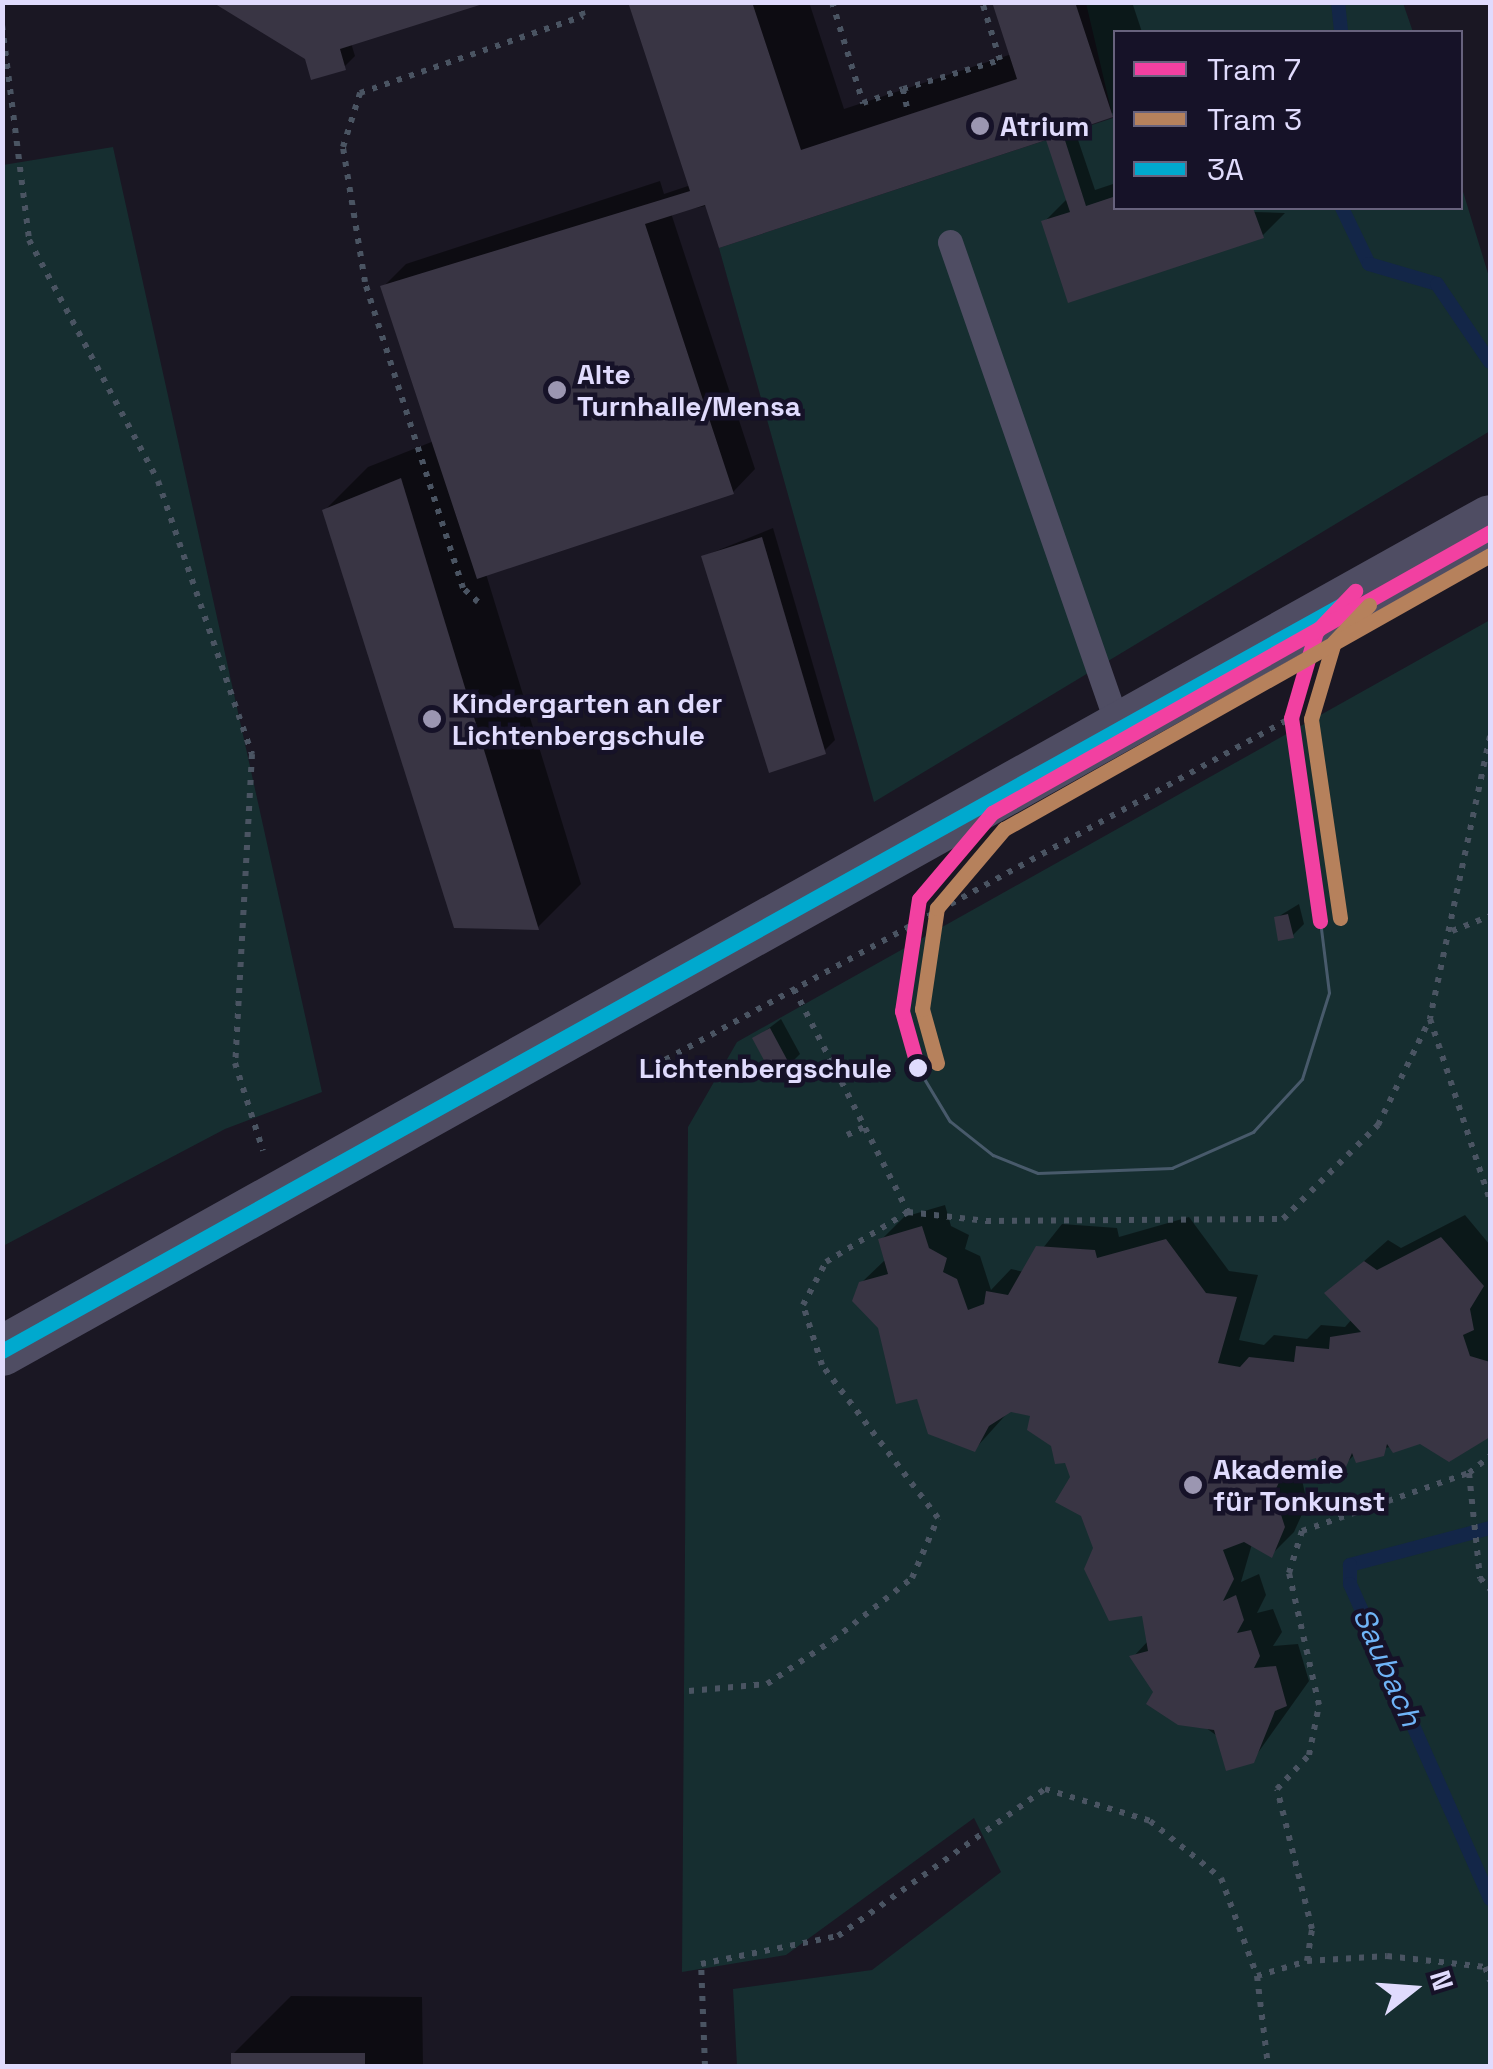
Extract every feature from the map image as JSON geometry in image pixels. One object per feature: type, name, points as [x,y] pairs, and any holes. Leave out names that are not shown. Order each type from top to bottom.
[{"type":"street","points":[[2,1352],[1490,520]]},
{"type":"lane","points":[[950,242],[1118,726]]},
{"type":"path","points":[[478,602],[463,588],[365,282],[343,147],[360,93],[583,16],[580,2]]},
{"type":"path","points":[[832,2],[863,103],[1000,60],[982,2]]},
{"type":"path","points":[[2,25],[30,240],[158,481],[252,754],[235,1064],[279,1199]]},
{"type":"path","points":[[903,89],[908,113]]},
{"type":"path","points":[[654,1066],[1291,718]]},
{"type":"path","points":[[689,1692],[767,1684],[912,1578],[938,1518],[822,1365],[803,1305],[826,1262],[908,1212],[986,1222],[1283,1219],[1378,1126],[1430,1018],[1452,931],[1490,736]]},
{"type":"path","points":[[1452,931],[1490,916]]},
{"type":"path","points":[[794,989],[908,1212]]},
{"type":"path","points":[[1430,1018],[1490,1200]]},
{"type":"path","points":[[848,1135],[864,1127]]},
{"type":"path","points":[[1307,1961],[1312,1928],[1276,1789],[1309,1755],[1320,1705],[1289,1573],[1302,1531],[1468,1473],[1490,1456]]},
{"type":"path","points":[[1468,1473],[1480,1578],[1490,1589]]},
{"type":"path","points":[[705,2066],[702,1964],[838,1936],[1045,1789],[1150,1821],[1220,1878],[1257,1976],[1268,2066]]},
{"type":"path","points":[[1257,1976],[1307,1961],[1387,1956],[1488,1966],[1490,1981]]},
{"type":"green space","points":[[1086,3],[1403,3],[1412,30],[1113,30],[1113,118]]},
{"type":"green space","points":[[1113,118],[1113,210],[1463,210],[1463,192],[1490,280],[1490,431],[874,802],[719,248]]},
{"type":"green space","points":[[113,147],[322,1092],[225,1129],[3,1246],[3,165]]},
{"type":"green space","points":[[1490,620],[1490,2066],[737,2066],[733,1989],[872,1970],[1001,1872],[974,1818],[786,1955],[682,1972],[688,1127],[737,1042]]},
{"type":"building","points":[[212,2],[486,3],[340,49],[346,70],[311,80],[305,59]]},
{"type":"building","points":[[628,2],[752,2],[801,150],[1017,79],[992,2],[1075,2],[1113,117],[1063,134],[1086,206],[1113,197],[1113,210],[1254,210],[1264,238],[1068,303],[1041,221],[1070,212],[1046,140],[719,248],[705,205],[645,224],[734,494],[477,579],[380,286],[690,191]]},
{"type":"building","name":"Kindergarten an der Lichtenbergschule","points":[[401,478],[539,930],[454,928],[322,510]]},
{"type":"building","points":[[762,537],[826,754],[769,773],[701,556]]},
{"type":"building","points":[[1288,914],[1294,938],[1278,941],[1274,917]]},
{"type":"building","points":[[770,1028],[791,1067],[773,1077],[752,1038]]},
{"type":"building","points":[[922,1226],[929,1248],[947,1258],[943,1272],[957,1279],[968,1310],[984,1304],[986,1291],[1008,1295],[1036,1246],[1095,1250],[1097,1258],[1166,1239],[1206,1293],[1237,1297],[1218,1363],[1240,1367],[1249,1357],[1294,1362],[1296,1346],[1329,1349],[1330,1337],[1361,1332],[1324,1293],[1364,1261],[1377,1270],[1441,1237],[1484,1286],[1470,1309],[1474,1330],[1463,1335],[1470,1356],[1490,1362],[1490,1437],[1449,1462],[1420,1444],[1393,1453],[1387,1444],[1384,1456],[1356,1463],[1352,1453],[1346,1467],[1320,1473],[1316,1458],[1286,1467],[1274,1493],[1285,1527],[1272,1558],[1244,1542],[1223,1550],[1234,1579],[1223,1601],[1236,1595],[1244,1620],[1237,1633],[1251,1630],[1260,1656],[1254,1668],[1276,1666],[1287,1706],[1275,1711],[1254,1763],[1226,1771],[1214,1730],[1178,1725],[1146,1704],[1153,1692],[1129,1656],[1148,1651],[1142,1616],[1109,1621],[1084,1569],[1093,1548],[1081,1516],[1055,1502],[1070,1477],[1065,1463],[1055,1464],[1051,1446],[1027,1430],[1030,1416],[1011,1412],[989,1426],[975,1452],[928,1434],[917,1399],[896,1404],[878,1328],[852,1301],[859,1282],[888,1274],[878,1239]]},
{"type":"building","points":[[231,2053],[365,2053],[365,2066],[231,2066]]},
{"type":"waterway","name":"Saubach","points":[[1338,2],[1341,30]]},
{"type":"waterway","name":"Saubach","points":[[1343,210],[1369,264],[1437,284],[1490,362]]},
{"type":"waterway","name":"Saubach","points":[[1490,1528],[1350,1565],[1350,1584],[1490,1899]]},
{"type":"tram line","name":"7","points":[[918,1068],[902,1011],[919,899],[992,813],[1490,532]]},
{"type":"tram line","name":"3","points":[[937,1063],[922,1009],[937,908],[1004,829],[1490,555]]},
{"type":"tram line","name":"7","points":[[1320,921],[1291,718],[1316,632],[1355,591]]},
{"type":"tram line","name":"3","points":[[1340,918],[1311,719],[1334,642],[1369,605]]},
{"type":"tram line","points":[[918,1068],[950,1121],[993,1155],[1038,1173],[1172,1168],[1253,1132],[1302,1079],[1329,993],[1320,921]]},
{"type":"transit line","name":"3A","points":[[2,1351],[1341,605]]},
{"type":"place","name":"Atrium","points":[[980,126]]},
{"type":"place","name":"Alte Turnhalle/Mensa","points":[[557,390]]},
{"type":"place","name":"Kindergarten an der Lichtenbergschule","points":[[432,719]]},
{"type":"place","name":"Lichtenbergschule","points":[[918,1068]]},
{"type":"place","name":"Akademie für Tonkunst","points":[[1193,1485]]}]
